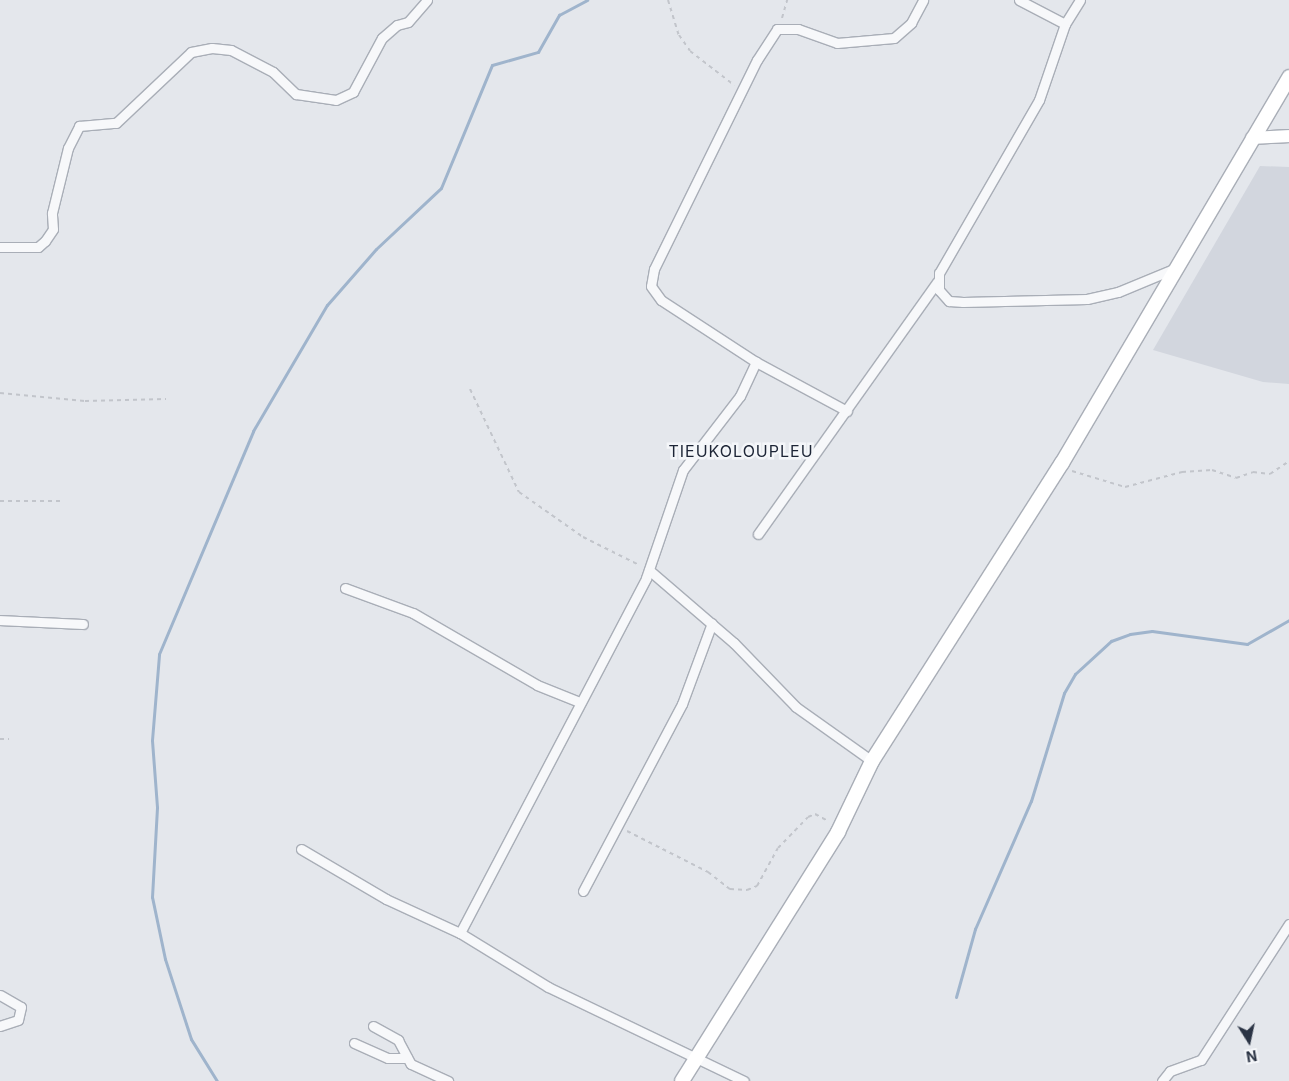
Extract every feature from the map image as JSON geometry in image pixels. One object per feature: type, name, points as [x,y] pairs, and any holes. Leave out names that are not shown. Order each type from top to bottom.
[{"type":"main road","points":[[682,1081],[838,832],[872,761],[1062,463],[1289,77]]},
{"type":"street","points":[[0,247],[38,247],[45,241],[53,229],[52,213],[68,148],[79,126],[116,123],[191,52],[212,48],[231,50],[273,72],[296,94],[336,100],[353,92],[382,38],[397,25],[408,22],[427,0]]},
{"type":"street","points":[[847,411],[756,362],[661,300],[651,286],[678,217],[740,95],[777,30],[798,29],[837,43],[894,38],[911,23],[923,0]]},
{"type":"street","points":[[1019,0],[1065,24]]},
{"type":"street","points":[[758,534],[937,282],[955,243],[1039,100],[1065,24],[1080,0]]},
{"type":"street","points":[[1252,138],[1289,136]]},
{"type":"street","points":[[937,282],[944,298],[963,302],[1086,299],[1118,292],[1176,268]]},
{"type":"street","points":[[460,932],[577,702],[649,570],[683,470],[740,396],[756,362]]},
{"type":"street","points":[[649,570],[712,623],[796,707],[872,761]]},
{"type":"street","points":[[345,588],[413,613],[537,686],[577,702]]},
{"type":"street","points":[[0,620],[83,624]]},
{"type":"street","points":[[583,891],[614,829],[682,704],[712,623]]},
{"type":"street","points":[[301,849],[386,899],[460,932],[548,987],[697,1056],[744,1081]]},
{"type":"street","points":[[1162,1081],[1170,1071],[1201,1060],[1289,924]]},
{"type":"street","points":[[0,995],[22,1006],[18,1020],[0,1026]]},
{"type":"street","points":[[373,1026],[398,1040],[411,1064],[448,1081]]},
{"type":"street","points":[[354,1043],[388,1058],[407,1058]]},
{"type":"path","points":[[668,0],[679,35],[690,51],[732,83],[740,95]]},
{"type":"path","points":[[777,30],[787,0]]},
{"type":"path","points":[[470,389],[519,492],[583,537],[649,570]]},
{"type":"path","points":[[0,393],[85,401],[166,399]]},
{"type":"path","points":[[1062,463],[1077,475],[1125,487],[1182,472],[1212,470],[1236,478],[1253,472],[1270,474],[1289,461]]},
{"type":"path","points":[[0,501],[64,501]]},
{"type":"path","points":[[0,739],[9,739]]},
{"type":"path","points":[[614,829],[632,832],[730,889],[747,890],[757,886],[778,848],[808,817],[824,816],[838,832]]},
{"type":"shaded area","points":[[1260,166],[1289,167],[1289,384],[1263,382],[1153,350]]},
{"type":"waterway","points":[[217,1081],[191,1039],[165,959],[152,897],[157,807],[152,740],[159,654],[253,431],[327,305],[376,249],[441,188],[492,65],[538,52],[559,15],[587,0]]},
{"type":"waterway","points":[[956,997],[975,929],[1031,801],[1064,693],[1075,674],[1111,641],[1130,634],[1152,631],[1247,644],[1289,620]]},
{"type":"district","name":"TIEUKOLOUPLEU","points":[[741,451]]}]
